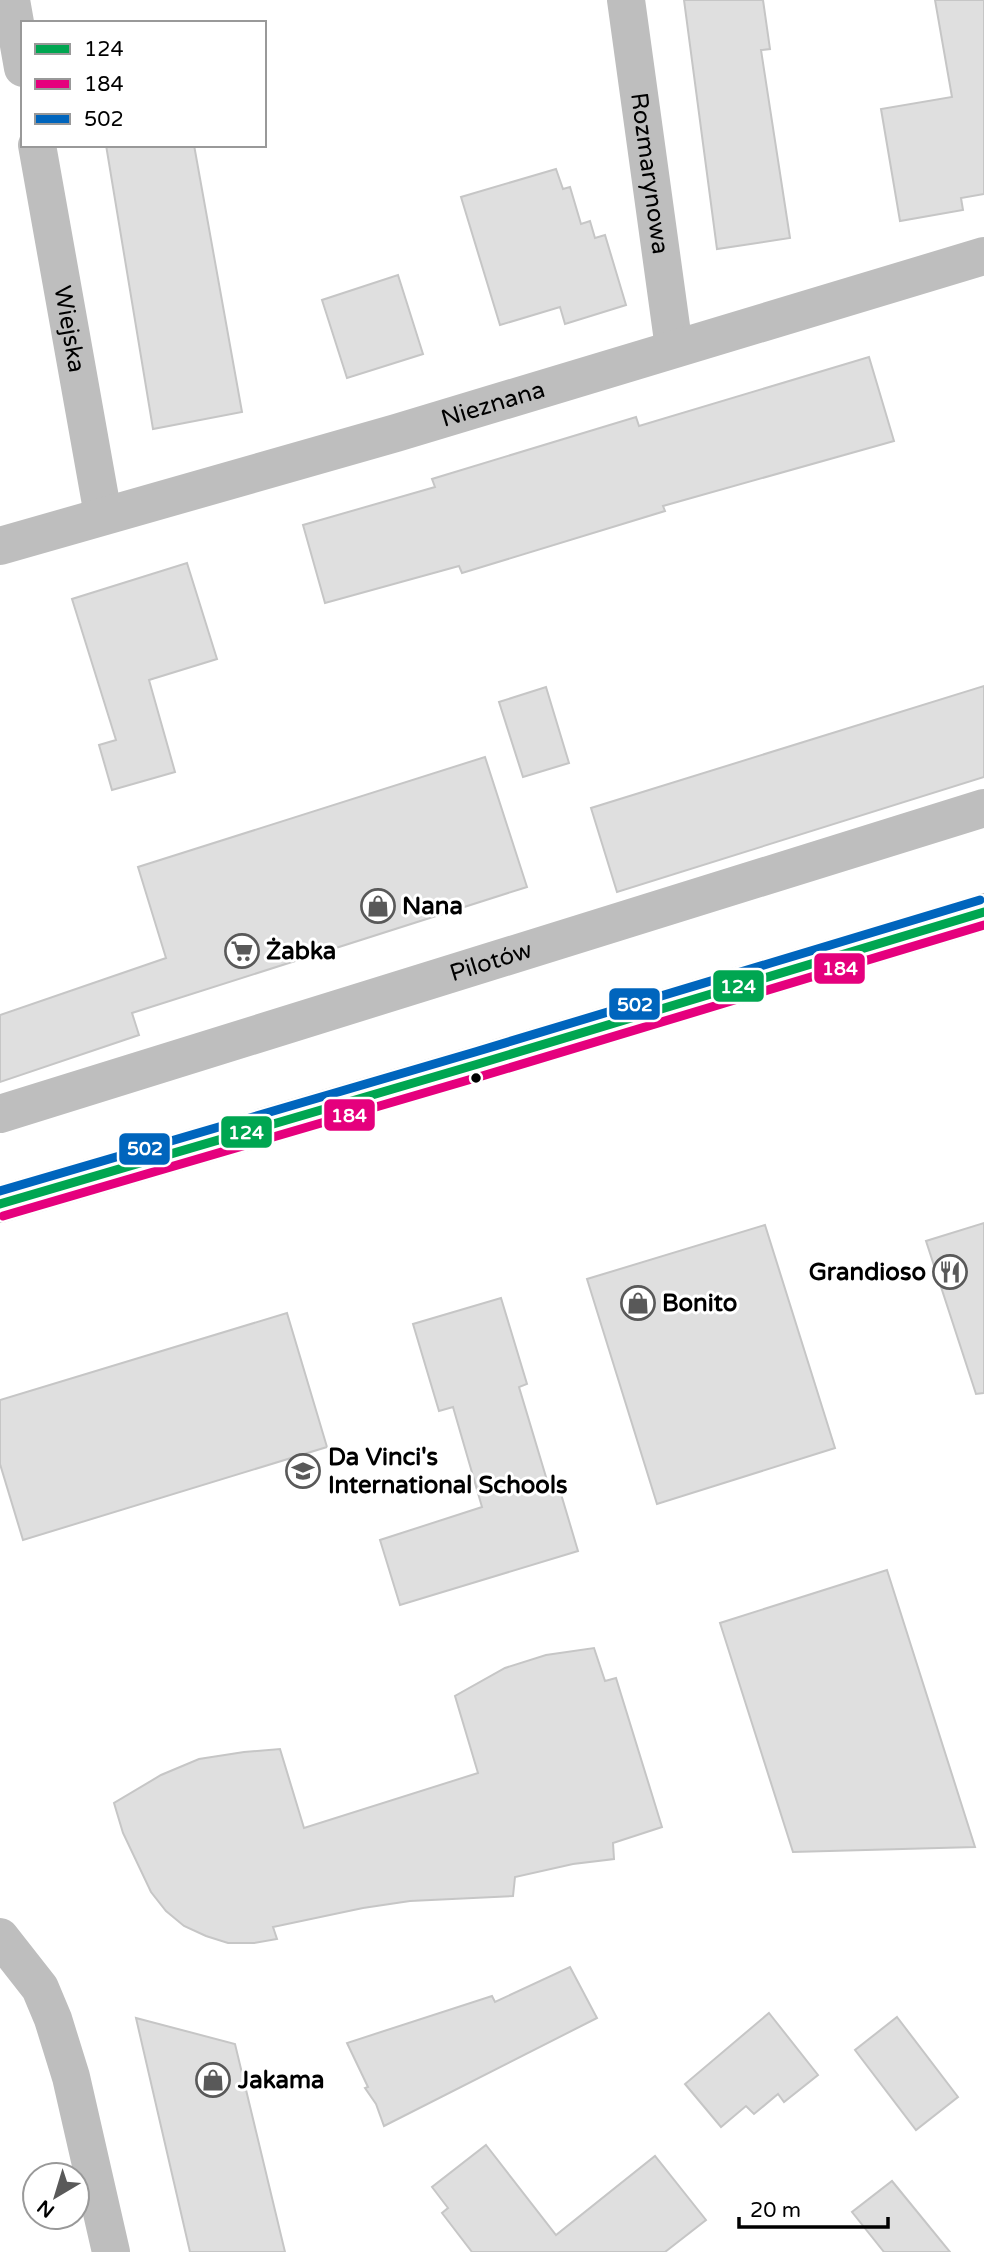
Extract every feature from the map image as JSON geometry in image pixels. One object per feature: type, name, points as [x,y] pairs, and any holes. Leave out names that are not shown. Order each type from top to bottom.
[{"type":"street","points":[[10,0],[21,58]]},
{"type":"street","name":"Rozmarynowa","points":[[626,0],[674,348]]},
{"type":"street","name":"Wiejska","points":[[37,147],[103,515]]},
{"type":"street","name":"Nieznana","points":[[0,546],[396,433],[984,256]]},
{"type":"street","name":"Pilotów","points":[[0,1114],[984,808]]},
{"type":"street","points":[[0,1204],[984,912]]},
{"type":"street","points":[[0,1937],[40,1988],[53,2019],[72,2077],[111,2252]]},
{"type":"building","points":[[684,0],[763,0],[770,49],[761,50],[790,238],[717,249]]},
{"type":"building","points":[[935,0],[984,0],[984,194],[961,198],[963,210],[900,221],[881,109],[952,97]]},
{"type":"building","points":[[106,147],[194,147],[242,412],[153,429]]},
{"type":"building","points":[[556,169],[563,189],[570,187],[581,224],[590,221],[595,238],[605,235],[626,305],[565,324],[560,307],[500,325],[461,197]]},
{"type":"building","points":[[398,275],[423,354],[347,378],[322,300]]},
{"type":"building","points":[[869,357],[894,441],[663,506],[665,511],[462,573],[459,566],[325,603],[303,525],[435,487],[432,479],[636,417],[639,426]]},
{"type":"building","points":[[187,563],[217,659],[149,680],[175,772],[112,790],[99,745],[116,740],[72,599]]},
{"type":"building","points":[[984,686],[984,777],[617,892],[591,808]]},
{"type":"building","points":[[546,687],[569,763],[523,777],[499,702]]},
{"type":"building","points":[[485,757],[527,887],[132,1013],[139,1035],[0,1082],[0,1015],[166,958],[138,867]]},
{"type":"building","points":[[984,1223],[984,1393],[976,1394],[926,1241]]},
{"type":"building","points":[[765,1225],[835,1448],[657,1504],[587,1279]]},
{"type":"building","points":[[501,1298],[527,1384],[519,1387],[549,1487],[558,1484],[578,1551],[400,1605],[380,1540],[482,1507],[453,1407],[439,1411],[413,1324]]},
{"type":"building","points":[[287,1313],[327,1447],[23,1540],[0,1464],[0,1400]]},
{"type":"building","points":[[887,1570],[975,1847],[793,1852],[720,1623]]},
{"type":"building","points":[[594,1648],[605,1681],[616,1678],[662,1827],[613,1843],[614,1859],[573,1864],[515,1877],[513,1896],[410,1901],[363,1908],[273,1927],[277,1939],[254,1943],[228,1943],[184,1926],[166,1911],[151,1892],[123,1833],[114,1803],[161,1775],[199,1759],[280,1749],[304,1828],[478,1773],[455,1696],[505,1668],[546,1655]]},
{"type":"building","points":[[570,1967],[597,2018],[384,2126],[347,2043],[492,1996],[495,2002]]},
{"type":"building","points":[[769,2013],[818,2075],[784,2102],[778,2094],[754,2114],[746,2106],[721,2127],[685,2084]]},
{"type":"building","points":[[897,2017],[958,2097],[916,2130],[855,2050]]},
{"type":"building","points":[[136,2018],[235,2044],[285,2252],[190,2252]]},
{"type":"building","points":[[486,2145],[556,2235],[655,2156],[706,2220],[665,2252],[472,2252],[442,2213],[448,2208],[432,2187]]},
{"type":"building","points":[[892,2181],[950,2252],[884,2252],[852,2212]]},
{"type":"transit line","name":"502","points":[[0,1191],[980,900]]},
{"type":"transit line","name":"124","points":[[0,1204],[984,912]]},
{"type":"transit line","name":"184","points":[[3,1216],[984,925]]},
{"type":"place","name":"Nana","points":[[378,906]]},
{"type":"place","name":"Żabka","points":[[242,951]]},
{"type":"place","name":"Grandioso","points":[[950,1272]]},
{"type":"place","name":"Bonito","points":[[638,1303]]},
{"type":"place","name":"Da Vinci's International Schools","points":[[303,1471]]},
{"type":"place","name":"Jakama","points":[[213,2080]]}]
